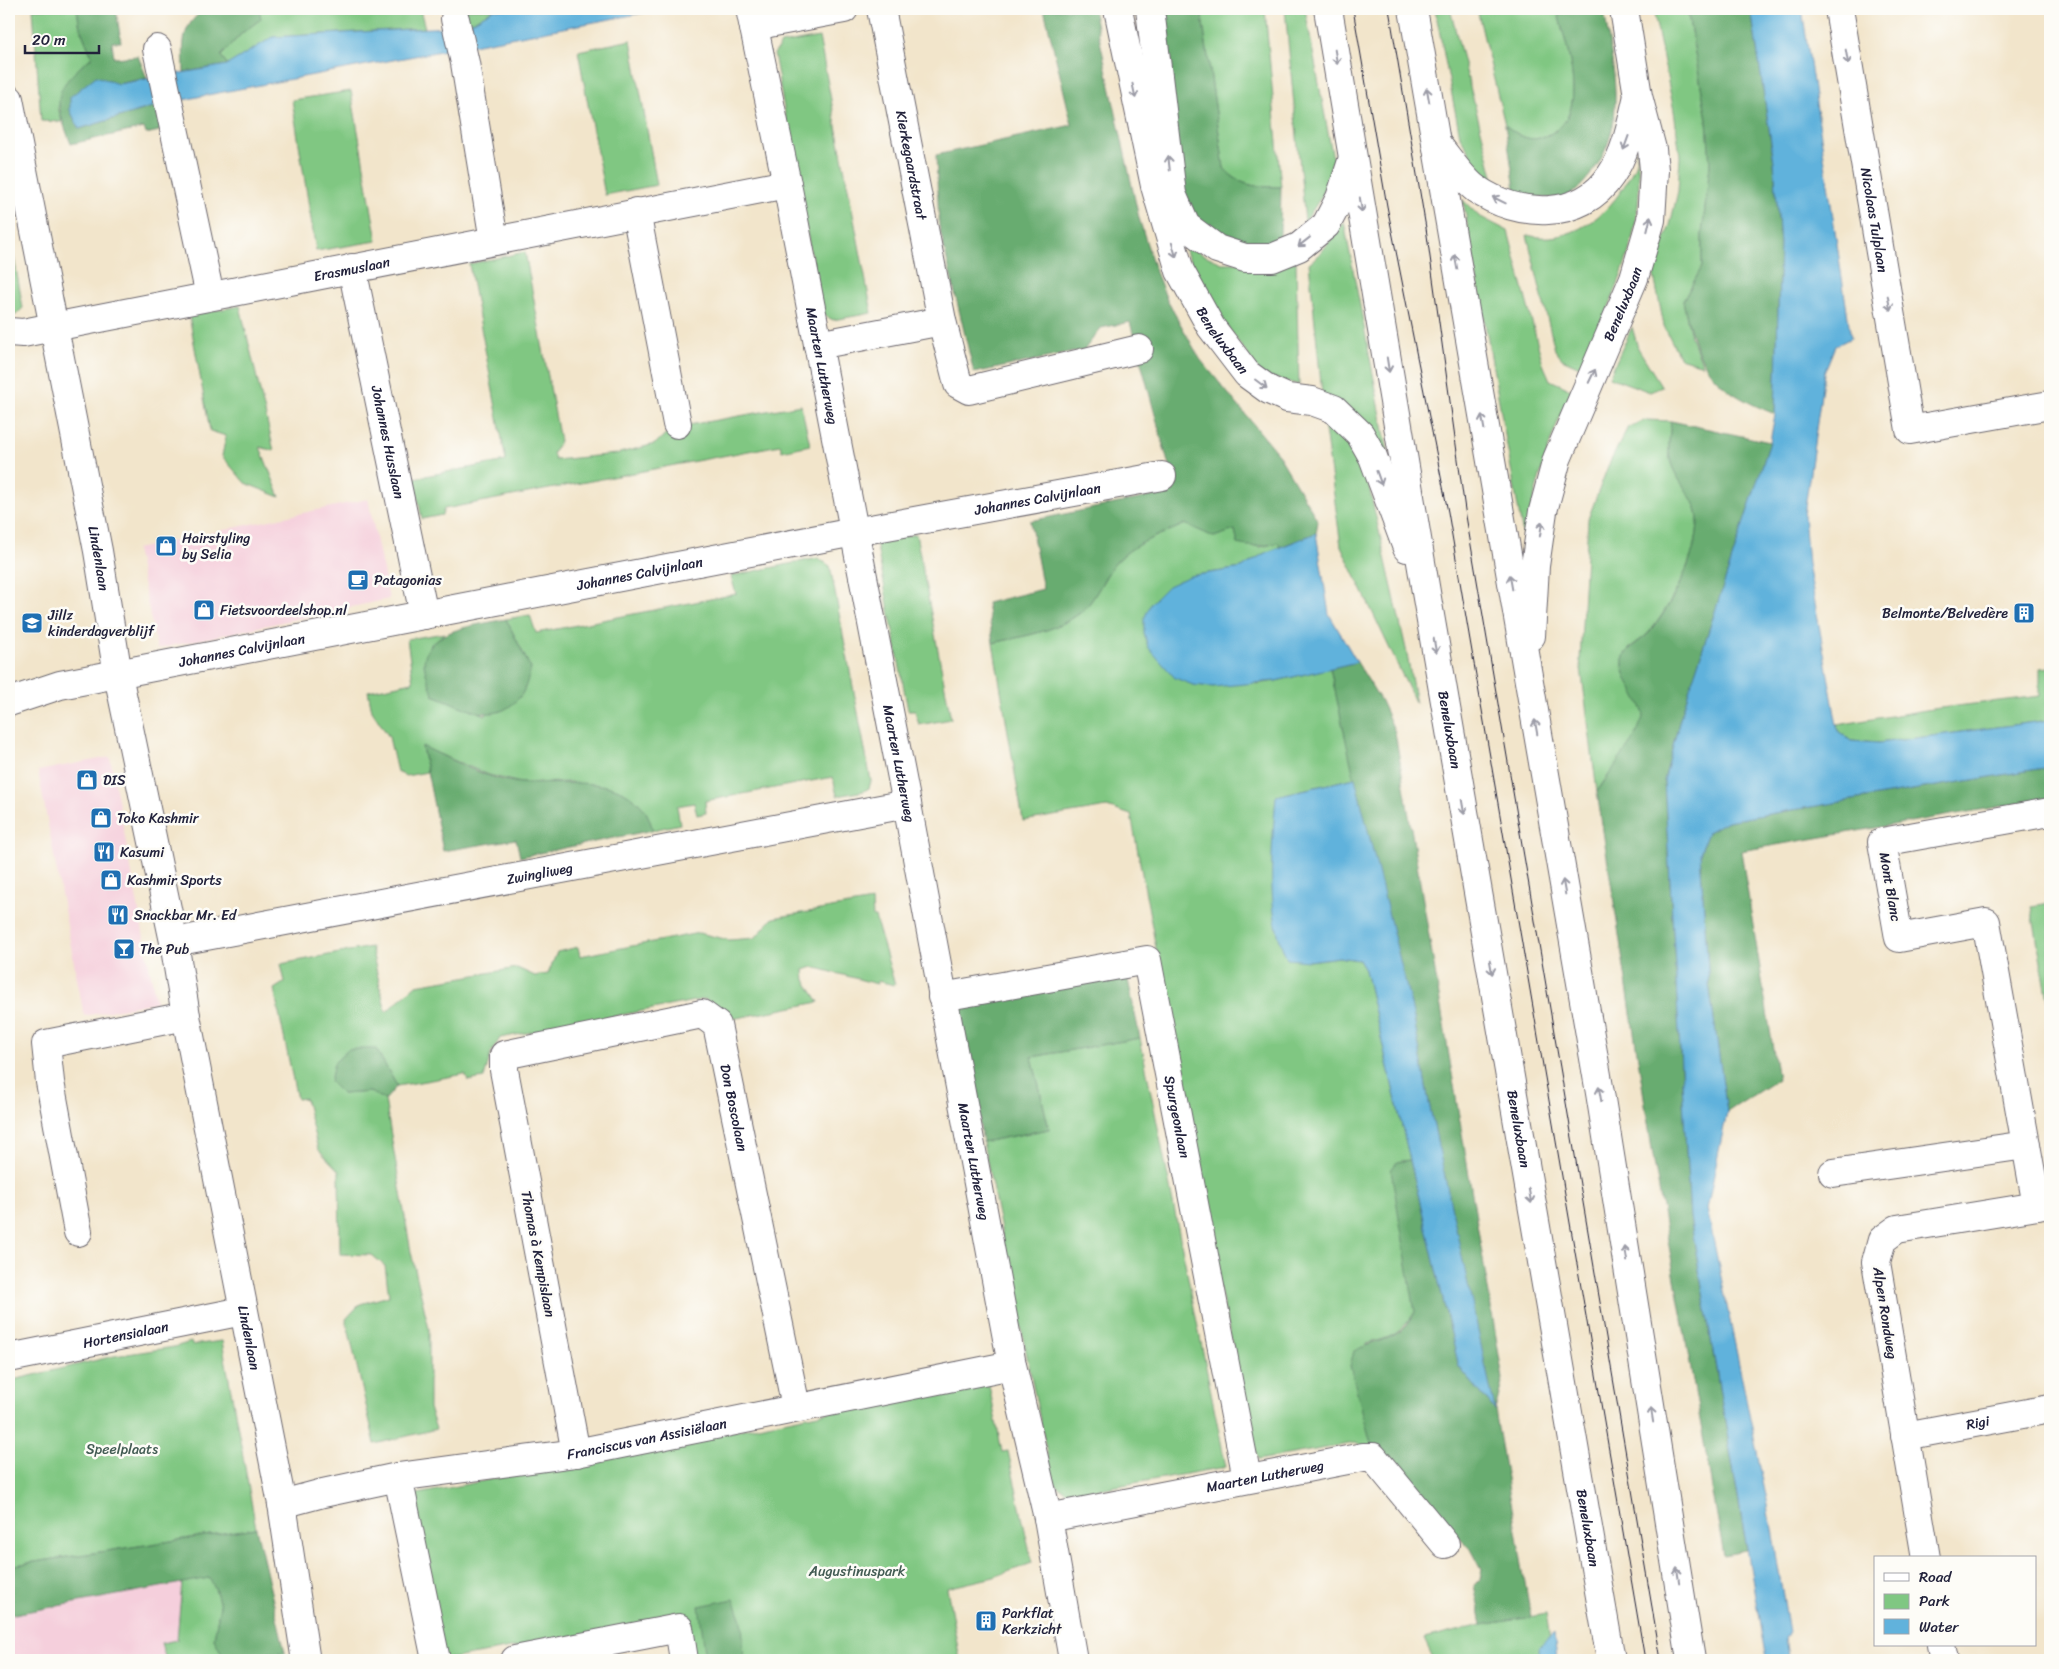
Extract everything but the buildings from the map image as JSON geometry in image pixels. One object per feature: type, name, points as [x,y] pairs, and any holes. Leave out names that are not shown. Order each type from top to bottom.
[{"type":"street","points":[[752,18],[769,22],[844,9]]},
{"type":"street","name":"Kierkegaardstraat","points":[[881,9],[942,321],[958,384],[969,390],[1138,349]]},
{"type":"street","name":"Beneluxbaan","points":[[1118,9],[1155,186],[1180,270],[1210,327],[1247,374],[1269,390],[1287,398],[1312,401],[1334,409],[1360,434],[1372,457],[1427,598]]},
{"type":"street","points":[[1150,9],[1172,194],[1186,226],[1217,249],[1246,258],[1272,258],[1299,247],[1326,225],[1340,198],[1353,157]]},
{"type":"street","name":"Beneluxbaan","points":[[1328,9],[1607,1652]]},
{"type":"street","name":"Beneluxbaan","points":[[1413,9],[1600,1094],[1691,1660]]},
{"type":"street","name":"Beneluxbaan","points":[[1528,682],[1535,566],[1544,511],[1557,459],[1634,278],[1650,220],[1654,170],[1652,149],[1638,96],[1624,9]]},
{"type":"street","name":"Nicolaas Tulplaan","points":[[1839,9],[1910,430],[2050,405]]},
{"type":"street","name":"Maarten Lutherweg","points":[[752,18],[787,184],[908,804],[942,997],[1012,1365],[1048,1518],[1074,1660]]},
{"type":"street","points":[[455,19],[465,63],[494,241]]},
{"type":"street","points":[[159,59],[210,296]]},
{"type":"street","points":[[1436,143],[1475,188],[1515,208],[1545,211],[1570,208],[1590,198],[1611,175],[1627,142],[1638,96]]},
{"type":"street","name":"Lindenlaan","points":[[9,99],[98,551],[118,674],[174,942],[186,1016],[282,1504],[305,1655],[304,1660]]},
{"type":"street","name":"Erasmuslaan","points":[[9,332],[22,333],[54,325],[787,184]]},
{"type":"street","points":[[636,212],[676,424]]},
{"type":"street","name":"Johannes Husslaan","points":[[352,268],[424,615]]},
{"type":"street","points":[[818,345],[942,321]]},
{"type":"street","name":"Johannes Calvijnlaan","points":[[9,702],[60,685],[854,532],[1162,476]]},
{"type":"street","name":"Zwingliweg","points":[[174,942],[908,804]]},
{"type":"street","name":"Mont Blanc","points":[[2044,1205],[2026,1145],[1986,922],[1899,938],[1882,842],[2050,812]]},
{"type":"street","name":"Spurgeonlaan","points":[[942,997],[1147,960],[1247,1478]]},
{"type":"street","name":"Don Boscolaan","points":[[504,1055],[702,1014],[717,1025],[796,1407]]},
{"type":"street","points":[[78,1232],[50,1082],[46,1044],[186,1016]]},
{"type":"street","name":"Thomas à Kempislaan","points":[[504,1055],[506,1080],[576,1454]]},
{"type":"street","points":[[1833,1174],[2026,1145]]},
{"type":"street","name":"Alpen Rondweg","points":[[1926,1556],[1876,1262],[1882,1240],[1897,1229],[2044,1205]]},
{"type":"street","name":"Hortensialaan","points":[[9,1358],[243,1311]]},
{"type":"street","name":"Franciscus van Assisiëlaan","points":[[282,1504],[398,1477],[576,1454],[796,1407],[1012,1365]]},
{"type":"street","name":"Rigi","points":[[1905,1436],[2050,1409]]},
{"type":"street","name":"Maarten Lutherweg","points":[[1048,1518],[1247,1478],[1363,1457],[1373,1457],[1445,1544]]},
{"type":"street","points":[[398,1477],[436,1660]]},
{"type":"street","points":[[1685,1623],[1699,1660]]},
{"type":"street","points":[[515,1660],[679,1628],[684,1660]]},
{"type":"street","points":[[1941,1646],[1944,1660]]},
{"type":"shaded area","points":[[368,499],[389,599],[157,649],[136,549]]},
{"type":"shaded area","points":[[110,757],[156,1002],[84,1016],[38,771]]},
{"type":"shaded area","points":[[182,1582],[177,1641],[161,1643],[166,1660],[9,1660],[9,1615]]},
{"type":"green space","points":[[33,9],[77,9],[80,28],[92,57],[77,70],[58,107],[62,122],[41,121]]},
{"type":"green space","points":[[77,9],[116,9],[121,42],[112,42],[114,58],[138,56],[147,78],[118,84],[70,110],[79,129],[163,104],[166,121],[159,131],[146,134],[144,128],[71,144],[61,115],[60,95],[69,78],[92,57],[80,28]]},
{"type":"green space","points":[[205,9],[259,9],[261,19],[242,33],[221,56],[228,65],[184,72],[183,52],[187,29],[191,22]]},
{"type":"green space","points":[[259,9],[417,9],[421,13],[425,28],[273,37],[228,65],[221,56],[242,33],[260,19]]},
{"type":"green space","points":[[447,9],[494,9],[465,26]]},
{"type":"green space","points":[[1044,9],[1093,9],[1139,218],[1154,267],[1167,300],[1200,359],[1278,454],[1318,521],[1316,533],[1280,547],[1278,543],[1258,546],[1238,544],[1235,530],[1214,537],[1185,524],[1128,551],[1113,566],[1090,603],[1080,613],[1060,625],[1038,633],[993,643],[987,603],[1043,589],[1030,521],[1173,492],[1170,470],[1130,322],[1101,328],[1084,350],[974,373],[939,226],[936,155],[1072,125]]},
{"type":"green space","points":[[1154,9],[1201,9],[1224,168],[1236,179],[1250,185],[1281,187],[1280,240],[1273,245],[1251,249],[1211,231],[1197,217],[1180,191]]},
{"type":"green space","points":[[1201,9],[1265,9],[1281,187],[1250,185],[1236,179],[1224,168]]},
{"type":"green space","points":[[1285,9],[1305,9],[1333,159],[1323,194],[1305,222]]},
{"type":"green space","points":[[1435,9],[1450,9],[1495,184],[1484,178],[1460,136]]},
{"type":"green space","points":[[1477,9],[1557,9],[1569,58],[1573,95],[1570,111],[1563,124],[1550,134],[1532,139],[1526,138],[1505,125]]},
{"type":"green space","points":[[1557,9],[1604,9],[1614,73],[1614,115],[1611,135],[1603,155],[1591,174],[1571,194],[1552,198],[1516,195],[1505,125],[1526,138],[1543,137],[1563,124],[1570,111],[1573,95],[1572,77]]},
{"type":"green space","points":[[1653,9],[1687,9],[1707,119],[1710,165],[1702,234],[1702,267],[1683,301],[1691,337],[1703,365],[1680,358],[1664,326],[1653,271],[1670,225],[1678,191],[1680,156],[1674,111]]},
{"type":"green space","points":[[1687,9],[1751,9],[1774,162],[1780,244],[1775,414],[1753,405],[1736,395],[1711,372],[1702,359],[1695,343],[1683,301],[1702,267],[1702,234],[1710,165],[1707,119]]},
{"type":"green space","points":[[819,37],[872,313],[833,320],[822,314],[774,54],[781,44]]},
{"type":"green space","points":[[631,40],[657,185],[605,195],[578,51]]},
{"type":"green space","points":[[351,91],[377,241],[316,251],[292,100]]},
{"type":"green space","points":[[1636,155],[1639,179],[1638,208],[1633,236],[1626,263],[1616,289],[1582,368],[1562,359],[1555,350],[1527,235],[1558,236],[1573,232],[1586,225],[1611,204],[1620,192],[1634,168]]},
{"type":"green space","points":[[1463,200],[1479,216],[1508,231],[1543,364],[1550,380],[1572,390],[1549,445],[1524,541]]},
{"type":"green space","points":[[1344,222],[1391,468],[1322,394],[1309,263],[1320,254]]},
{"type":"green space","points":[[9,229],[23,308],[16,315],[9,317]]},
{"type":"green space","points":[[1179,235],[1200,253],[1222,263],[1296,262],[1299,385],[1262,375],[1204,294]]},
{"type":"green space","points":[[525,252],[560,441],[553,453],[555,460],[616,454],[655,444],[672,428],[801,405],[810,445],[782,451],[780,445],[444,509],[442,515],[422,519],[414,478],[506,461],[469,264]]},
{"type":"green space","points":[[240,306],[274,451],[260,447],[280,497],[245,483],[222,456],[226,436],[210,431],[189,315]]},
{"type":"green space","points":[[1632,327],[1638,348],[1662,387],[1650,392],[1609,377]]},
{"type":"green space","points":[[1646,420],[1671,421],[1669,447],[1671,463],[1695,505],[1698,521],[1697,533],[1689,563],[1666,608],[1647,634],[1625,654],[1623,662],[1626,676],[1639,699],[1644,714],[1638,732],[1632,742],[1597,792],[1580,660],[1588,519],[1608,466],[1628,427]]},
{"type":"green space","points":[[1671,421],[1770,442],[1680,719],[1664,781],[1690,1217],[1747,1551],[1724,1555],[1653,1156],[1597,792],[1635,737],[1644,715],[1625,674],[1623,668],[1624,657],[1629,649],[1650,632],[1666,609],[1682,580],[1697,534],[1698,521],[1695,505],[1671,463],[1669,442]]},
{"type":"green space","points":[[1324,423],[1356,444],[1364,465],[1406,649],[1416,704],[1341,546]]},
{"type":"green space","points":[[1186,524],[1214,537],[1235,529],[1238,544],[1261,547],[1278,543],[1280,547],[1263,554],[1242,568],[1190,576],[1256,684],[1330,668],[1355,778],[1276,796],[1273,898],[1309,961],[1339,957],[1359,960],[1365,970],[1410,1160],[1397,1162],[1415,1312],[1395,1334],[1366,1344],[1373,1451],[1355,1443],[1258,1460],[1221,1294],[1131,815],[1107,807],[1023,821],[993,643],[1038,633],[1060,625],[1080,613],[1094,597],[1113,566],[1128,551],[1146,540]]},
{"type":"green space","points":[[916,534],[951,719],[919,725],[915,710],[908,710],[876,542]]},
{"type":"green space","points":[[818,558],[830,566],[871,781],[869,788],[864,791],[837,796],[833,777],[705,801],[706,813],[697,815],[694,803],[677,806],[680,824],[653,830],[646,812],[571,782],[521,783],[489,775],[422,747],[427,772],[406,776],[397,772],[389,737],[372,711],[368,691],[413,682],[407,639],[445,633],[429,646],[433,695],[486,715],[531,669],[506,619],[530,615],[536,633],[736,594],[731,576]]},
{"type":"green space","points":[[506,619],[531,669],[525,689],[519,698],[509,707],[499,712],[488,713],[467,709],[433,695],[424,662],[427,651],[434,642],[456,630]]},
{"type":"green space","points":[[1357,662],[1381,701],[1395,732],[1503,1379],[1495,1410],[1531,1617],[1482,1625],[1474,1585],[1480,1579],[1482,1570],[1471,1549],[1373,1451],[1350,1366],[1354,1351],[1398,1333],[1407,1325],[1415,1312],[1391,1170],[1397,1162],[1410,1160],[1459,1367],[1494,1409],[1429,1103],[1413,1013],[1368,841],[1330,668]]},
{"type":"green space","points":[[2050,667],[2050,720],[1879,743],[1851,741],[1838,731],[1837,725],[1932,709],[2040,696],[2040,668]]},
{"type":"green space","points":[[422,746],[470,769],[509,781],[538,784],[589,784],[621,791],[635,799],[646,812],[653,830],[520,857],[516,839],[443,851]]},
{"type":"green space","points":[[2050,767],[2050,798],[1741,851],[1778,1079],[1727,1112],[1709,984],[1700,853],[1708,832],[1727,821]]},
{"type":"green space","points":[[872,901],[873,917],[875,917],[895,985],[877,981],[877,984],[813,967],[804,970],[805,980],[819,1002],[732,1019],[705,999],[500,1038],[491,1053],[484,1078],[468,1081],[465,1074],[397,1086],[376,1049],[342,1094],[370,1092],[385,1100],[411,1252],[429,1329],[429,1408],[436,1429],[375,1444],[346,1319],[360,1304],[389,1296],[385,1266],[372,1255],[340,1254],[339,1171],[318,1149],[305,1098],[297,1099],[274,989],[285,982],[281,964],[371,947],[386,1012],[416,985],[517,968],[535,976],[548,974],[557,952],[578,947],[580,956],[699,933],[729,940],[755,938],[773,918]]},
{"type":"green space","points":[[2050,903],[2050,1011],[2031,906]]},
{"type":"green space","points":[[1127,975],[1140,1038],[1032,1057],[1049,1129],[983,1142],[958,1008]]},
{"type":"green space","points":[[1140,1038],[1226,1467],[1071,1494],[1053,1483],[983,1142],[1049,1129],[1032,1057]]},
{"type":"green space","points":[[349,1049],[376,1049],[397,1086],[385,1100],[370,1092],[342,1094],[330,1082],[334,1063]]},
{"type":"green space","name":"Speelplaats","points":[[222,1341],[256,1528],[9,1566],[9,1381],[114,1356],[174,1347],[191,1342],[192,1345]]},
{"type":"green space","name":"Augustinuspark","points":[[988,1380],[1002,1452],[1008,1451],[1032,1563],[994,1577],[947,1588],[960,1660],[692,1660],[687,1616],[444,1660],[408,1496]]},
{"type":"green space","points":[[256,1528],[285,1652],[223,1656],[214,1639],[220,1605],[215,1588],[209,1578],[9,1615],[9,1566]]},
{"type":"green space","points":[[209,1578],[215,1588],[220,1605],[214,1639],[223,1655],[285,1652],[285,1660],[166,1660],[161,1643],[177,1640],[182,1582]]},
{"type":"green space","points":[[734,1599],[742,1620],[744,1660],[706,1660],[699,1606]]},
{"type":"green space","points":[[1546,1614],[1553,1660],[1434,1660],[1424,1639],[1482,1625]]},
{"type":"water","points":[[494,9],[664,9],[202,96],[152,107],[79,129],[70,110],[70,97],[96,76],[118,84],[227,65],[273,37],[465,26]]},
{"type":"water","points":[[1751,9],[1802,9],[1851,338],[1835,346],[1824,373],[1804,515],[1808,564],[1838,731],[1851,741],[1879,743],[2050,720],[2050,767],[1727,821],[1708,832],[1700,853],[1709,984],[1727,1112],[1707,1209],[1768,1505],[1789,1632],[1785,1640],[1789,1660],[1766,1660],[1690,1217],[1664,781],[1680,719],[1770,442],[1775,414],[1780,244],[1774,162]]},
{"type":"water","points":[[1316,533],[1329,614],[1357,662],[1276,681],[1213,687],[1193,685],[1175,678],[1148,647],[1144,633],[1144,619],[1151,603],[1168,586],[1190,576],[1242,568],[1263,554]]},
{"type":"water","points":[[1355,778],[1413,1013],[1429,1103],[1495,1410],[1459,1367],[1365,970],[1359,960],[1339,957],[1309,961],[1287,959],[1275,922],[1272,857],[1276,796]]},
{"type":"water","points":[[1554,1633],[1557,1660],[1540,1660],[1539,1647]]},
{"type":"tram line","points":[[1353,9],[1387,206],[1448,512],[1645,1660]]},
{"type":"tram line","points":[[1389,9],[1426,228],[1465,510],[1661,1660]]},
{"type":"place","name":"Hairstyling by Selia","points":[[166,546]]},
{"type":"place","name":"Patagonias","points":[[358,580]]},
{"type":"place","name":"Fietsvoordeelshop.nl","points":[[204,610]]},
{"type":"place","name":"Belmonte/Belvedère","points":[[2024,613]]},
{"type":"place","name":"Jillz kinderdagverblijf","points":[[32,623]]},
{"type":"place","name":"DIS","points":[[87,780]]},
{"type":"place","name":"Toko Kashmir","points":[[101,818]]},
{"type":"place","name":"Kasumi","points":[[104,852]]},
{"type":"place","name":"Kashmir Sports","points":[[111,880]]},
{"type":"place","name":"Snackbar Mr. Ed","points":[[118,915]]},
{"type":"place","name":"The Pub","points":[[124,949]]},
{"type":"place","name":"Parkflat Kerkzicht","points":[[986,1621]]}]
